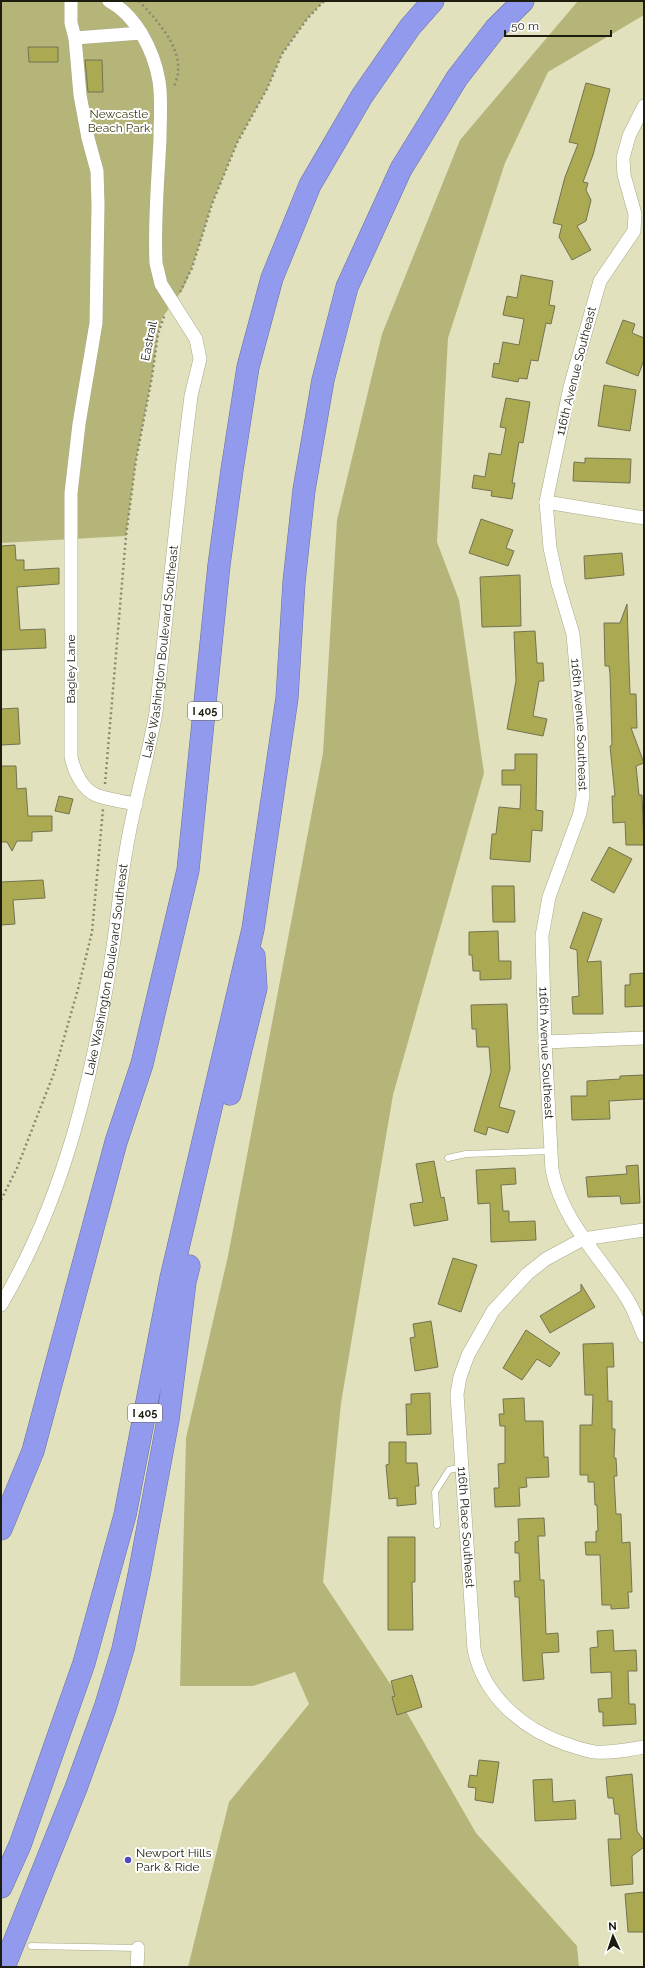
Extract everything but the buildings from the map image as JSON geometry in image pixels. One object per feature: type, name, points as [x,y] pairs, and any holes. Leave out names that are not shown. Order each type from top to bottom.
[{"type":"highway","name":"I 405","points":[[1,1529],[33,1451],[116,1142],[142,1064],[188,870],[219,566],[232,470],[248,368],[272,278],[310,185],[362,96],[410,27],[433,1]]},
{"type":"highway","name":"I 405","points":[[1,1887],[20,1844],[84,1663],[125,1515],[171,1278],[253,929],[287,698],[294,582],[304,490],[323,380],[347,287],[404,163],[458,78],[495,29],[523,1]]},
{"type":"highway","points":[[4,1967],[76,1788],[105,1708],[123,1649],[139,1576],[168,1420],[185,1282],[256,988],[253,929]]},
{"type":"highway","points":[[1,1492],[16,1463],[33,1451]]},
{"type":"street","name":"Bagley Lane","points":[[71,1],[80,95],[88,138],[97,171],[98,205],[96,322],[79,424],[71,493],[70,738],[73,766],[76,775],[87,788],[96,795],[136,804]]},
{"type":"street","name":"Lake Washington Boulevard Southeast","points":[[1,1305],[12,1286],[50,1206],[74,1138],[85,1095],[114,946],[128,834],[151,742],[156,712],[191,396],[200,359],[196,339],[168,296],[158,275],[155,247],[161,106],[155,65],[150,49],[141,33],[128,16],[110,2]]},
{"type":"street","points":[[75,38],[141,33]]},
{"type":"street","name":"116th Avenue Southeast","points":[[644,106],[629,136],[623,158],[624,175],[639,233],[600,281],[570,387],[546,502],[550,548],[558,584],[573,634],[582,726],[583,796],[580,813],[549,897],[543,920],[542,936],[544,1042],[550,1151],[555,1185],[567,1214],[582,1239],[625,1295],[644,1336]]},
{"type":"street","points":[[546,502],[644,518]]},
{"type":"street","points":[[544,1042],[644,1038]]},
{"type":"street","points":[[582,1239],[644,1230]]},
{"type":"street","name":"116th Place Southeast","points":[[582,1239],[546,1259],[510,1292],[493,1311],[468,1355],[460,1377],[457,1394],[474,1649],[477,1665],[484,1679],[495,1695],[512,1714],[534,1729],[557,1741],[594,1752],[614,1752],[644,1747]]},
{"type":"street","points":[[137,1967],[138,1948]]},
{"type":"lane","points":[[448,1158],[466,1154],[550,1151]]},
{"type":"lane","points":[[436,1525],[435,1492],[449,1470],[463,1466]]},
{"type":"lane","points":[[32,1946],[138,1948]]},
{"type":"path","points":[[183,289],[192,268],[212,204],[237,143],[267,89],[282,54],[307,19],[324,1]]},
{"type":"path","name":"Eastrail","points":[[105,789],[126,536],[136,460],[152,377],[158,334],[162,318],[167,310]]},
{"type":"path","points":[[1,1200],[17,1168],[54,1073],[78,989],[92,932],[103,806]]},
{"type":"green space","name":"Newcastle Beach Park","points":[[1,1],[324,1],[307,19],[282,54],[267,89],[237,143],[212,204],[192,268],[183,289],[162,318],[136,460],[126,536],[1,543]]},
{"type":"green space","points":[[578,1],[644,1],[644,15],[548,72],[505,163],[448,338],[437,542],[459,600],[484,773],[393,1095],[341,1403],[323,1582],[391,1685],[476,1833],[577,1946],[579,1967],[188,1967],[229,1802],[309,1704],[295,1672],[253,1686],[180,1686],[186,1438],[228,1256],[323,753],[337,520],[382,334],[460,140]]},
{"type":"place","name":"Newport Hills Park & Ride","points":[[128,1860]]}]
